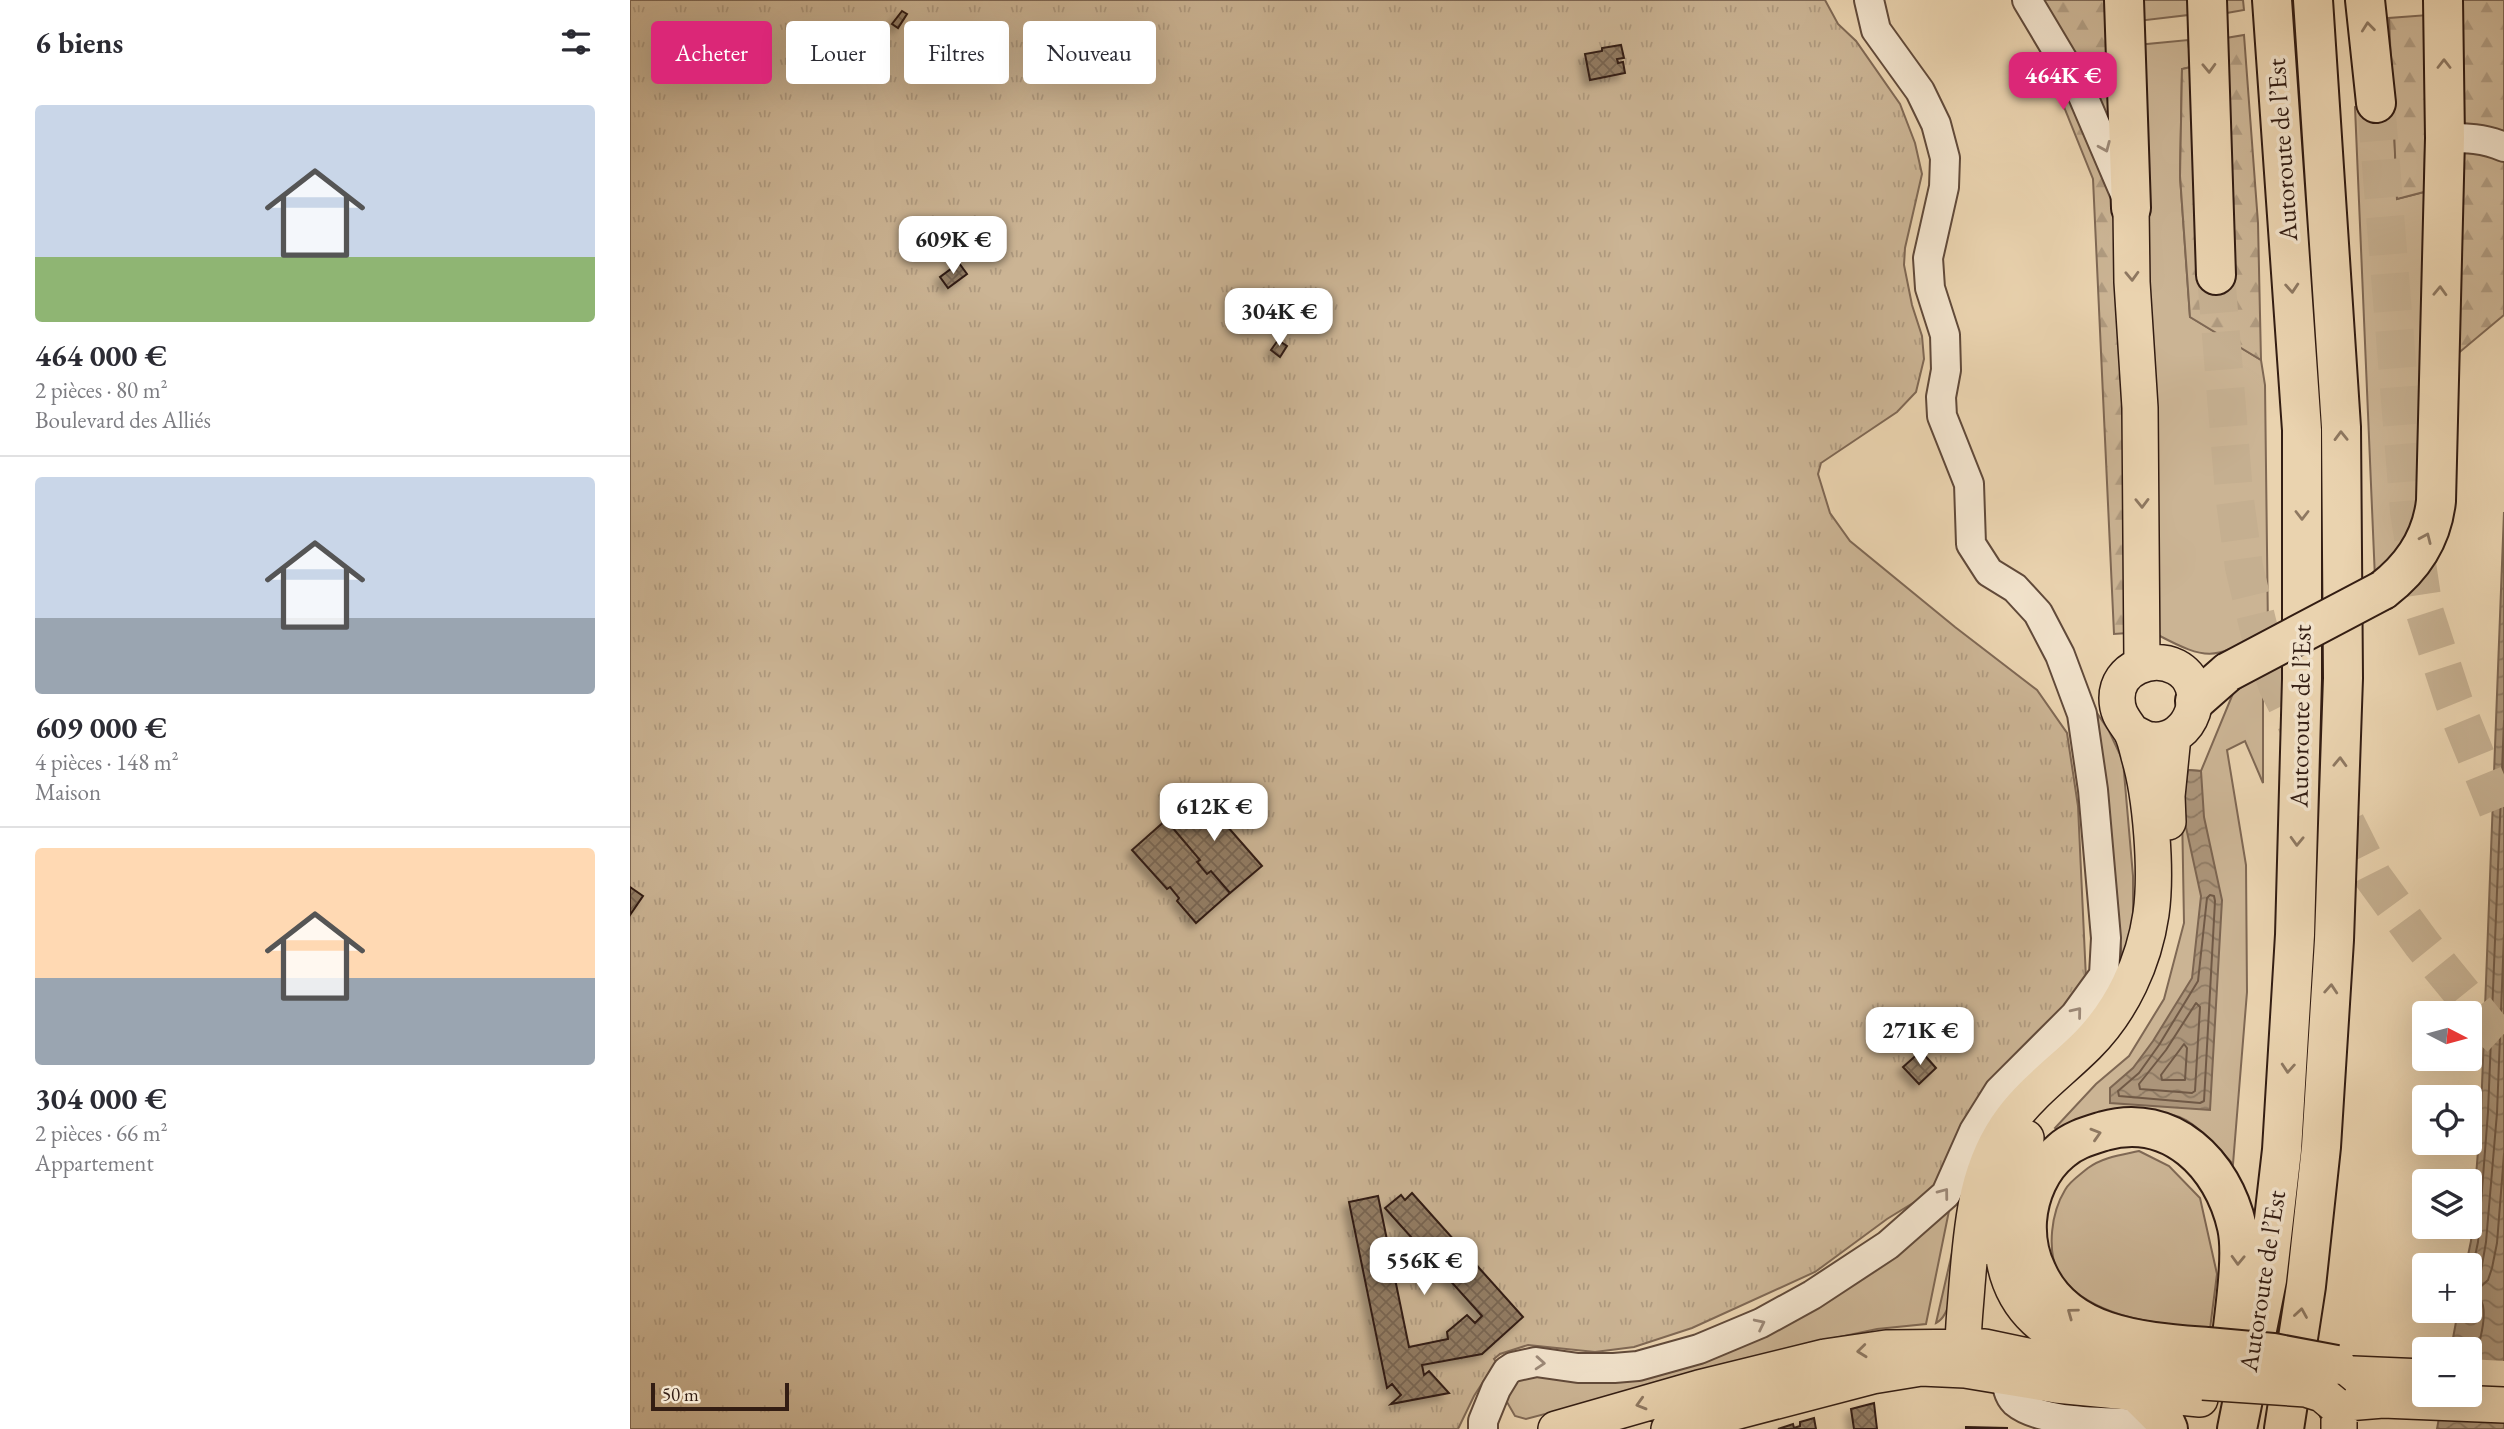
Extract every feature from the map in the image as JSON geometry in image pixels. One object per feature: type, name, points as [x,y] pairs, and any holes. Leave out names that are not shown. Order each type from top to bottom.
[{"type":"highway","points":[[2124,0],[2131,208]]},
{"type":"highway","points":[[2207,0],[2216,275]]},
{"type":"highway","name":"Autoroute de l’Est","points":[[2237,1429],[2267,1280],[2283,1150],[2295,935],[2302,679],[2302,430],[2272,0]]},
{"type":"highway","name":"Autoroute de l’Est","points":[[2284,1429],[2306,1286],[2321,1147],[2334,940],[2343,678],[2341,427],[2313,0]]},
{"type":"highway","points":[[2365,0],[2376,103]]},
{"type":"highway","points":[[2195,701],[2228,672],[2383,590],[2400,576],[2427,539],[2435,514],[2445,138],[2443,0]]},
{"type":"highway","points":[[2230,1429],[2225,1405],[2239,1240],[2237,1226],[2219,1180],[2195,1151],[2165,1132],[2118,1127],[2088,1136],[2062,1150],[2042,1173],[2028,1210],[2031,1259],[2051,1296],[2085,1323],[2109,1333],[2161,1343],[2180,1393],[2273,1353],[2355,1392]]},
{"type":"main road","points":[[2131,208],[2140,433],[2142,663]]},
{"type":"main road","points":[[1979,1363],[1973,1221],[1982,1176],[2011,1121],[2032,1095],[2104,1026],[2122,999],[2144,947],[2151,911],[2152,871],[2145,778],[2132,732],[2119,716],[2117,695],[2125,676],[2142,663],[2161,661],[2178,668],[2191,682],[2195,701],[2189,722],[2173,736],[2152,740],[2132,732]]},
{"type":"main road","points":[[1979,1363],[1993,1221],[2010,1171],[2025,1139],[2056,1099],[2100,1062],[2126,1033],[2146,1003],[2168,944],[2172,894],[2167,796],[2173,736]]},
{"type":"main road","points":[[2000,1206],[2003,1254],[2012,1284],[2026,1310],[2053,1336],[2128,1376],[2180,1393]]},
{"type":"main road","points":[[1556,1429],[1699,1388],[1850,1352],[1897,1348],[2180,1393],[2355,1392],[2504,1405]]},
{"type":"main road","points":[[1669,1429],[1712,1424],[1894,1371],[1979,1363],[2109,1365]]},
{"type":"main road","points":[[2355,1392],[2412,1380]]},
{"type":"main road","points":[[2482,1380],[2504,1381]]},
{"type":"street","points":[[1483,1429],[1483,1421],[1496,1389],[1507,1371],[1513,1367],[1536,1362],[1578,1368],[1638,1366],[1699,1349],[1761,1324],[1812,1295],[1888,1245],[1946,1194],[1974,1131],[1999,1091],[2075,1015],[2104,975],[2106,938],[2093,790],[2082,714],[2060,655],[2038,612],[2014,588],[1989,572],[1971,544],[1969,484],[1942,416],[1941,397],[1946,370],[1945,335],[1930,288],[1928,258],[1944,187],[1945,158],[1936,124],[1920,91],[1876,30],[1869,0]]},
{"type":"street","points":[[2028,0],[2080,89],[2131,208]]},
{"type":"street","points":[[2445,138],[2474,138],[2504,147]]},
{"type":"green space","points":[[630,0],[1825,0],[1838,24],[1856,41],[1900,104],[1915,143],[1922,174],[1905,248],[1904,265],[1922,336],[1924,359],[1916,392],[1897,412],[1821,463],[1818,474],[1830,513],[1850,541],[2037,690],[2067,733],[2078,806],[2086,979],[1934,1190],[1887,1219],[1815,1272],[1692,1328],[1634,1347],[1595,1352],[1528,1345],[1500,1354],[1494,1359],[1496,1362],[1474,1396],[1458,1429],[630,1429]]},
{"type":"green space","points":[[2021,0],[2111,0],[2119,183],[2128,633],[2114,634],[2093,179]]},
{"type":"green space","points":[[2137,0],[2188,0],[2188,15],[2138,21]]},
{"type":"green space","points":[[2221,0],[2243,0],[2244,10],[2221,14]]},
{"type":"green space","points":[[2448,0],[2504,0],[2504,315],[2455,356]]},
{"type":"green space","points":[[2428,15],[2424,192],[2397,199],[2389,18]]},
{"type":"green space","points":[[2244,35],[2258,223],[2261,360],[2190,317],[2180,176],[2182,69],[2191,67],[2226,38]]},
{"type":"green space","points":[[2188,40],[2191,67],[2182,69],[2180,176],[2190,317],[2261,360],[2265,385],[2268,630],[2236,646],[2214,653],[2191,650],[2158,635],[2137,45]]},
{"type":"green space","points":[[2393,101],[2397,199],[2424,192],[2424,491],[2422,519],[2375,579],[2355,107]]},
{"type":"green space","points":[[2263,675],[2263,783],[2245,741],[2227,750],[2246,865],[2247,992],[2233,1164],[2199,1129],[2173,1115],[2158,1113],[2124,1116],[2060,1133],[2055,1128],[2096,1084],[2129,1056],[2164,999],[2184,923],[2182,809],[2188,770],[2201,771],[2234,691]]},
{"type":"green space","points":[[2097,713],[2123,761],[2133,876],[2133,925],[2123,968]]},
{"type":"green space","points":[[2139,1151],[2169,1166],[2200,1198],[2217,1274],[2210,1329],[2141,1320],[2107,1310],[2077,1293],[2058,1273],[2052,1253],[2052,1231],[2056,1209],[2067,1187],[2100,1161]]},
{"type":"green space","points":[[1951,1201],[1926,1324],[1877,1329],[1835,1338],[1526,1419],[1515,1416],[1507,1402],[1500,1400],[1509,1378],[1682,1360]]},
{"type":"green space","points":[[1954,1244],[1950,1299],[1942,1318],[1936,1323]]},
{"type":"water","points":[[2504,512],[2504,1429],[2437,1429],[2441,1407],[2482,1407],[2482,1337],[2453,1337],[2456,1323],[2482,1323],[2482,1253],[2468,1253],[2471,1239],[2482,1239],[2482,1169],[2477,1169],[2478,1155],[2482,1155],[2482,1086]]},
{"type":"water","points":[[2188,770],[2201,771],[2204,817],[2222,900],[2210,1110],[2110,1103],[2110,1088],[2133,1068],[2192,978],[2201,896],[2182,809]]},
{"type":"pier","points":[[2482,1360],[2504,1361],[2504,1419],[2482,1404]]},
{"type":"building","points":[[902,11],[907,14],[898,28],[892,24]]},
{"type":"building","points":[[1621,45],[1624,58],[1617,59],[1618,63],[1623,62],[1625,73],[1590,80],[1585,54]]},
{"type":"building","points":[[959,263],[967,274],[948,288],[940,277]]},
{"type":"building","points":[[1278,340],[1287,346],[1280,357],[1271,350]]},
{"type":"building","points":[[1198,793],[1262,866],[1230,893],[1211,871],[1207,874],[1197,862],[1200,860],[1166,820]]},
{"type":"building","points":[[1166,820],[1200,860],[1197,862],[1207,874],[1211,871],[1230,893],[1196,923],[1177,901],[1179,898],[1170,887],[1167,889],[1132,850]]},
{"type":"building","points":[[630,887],[643,896],[630,915]]},
{"type":"building","points":[[1921,1051],[1936,1068],[1919,1084],[1903,1067]]},
{"type":"building","points":[[1412,1193],[1523,1317],[1482,1354],[1422,1365],[1424,1375],[1429,1371],[1449,1393],[1391,1404],[1401,1395],[1392,1384],[1387,1388],[1349,1202],[1378,1196],[1409,1347],[1448,1339],[1447,1332],[1467,1315],[1475,1323],[1482,1316],[1385,1208],[1401,1195],[1405,1200]]},
{"type":"building","points":[[1874,1403],[1877,1429],[1854,1429],[1851,1409]]},
{"type":"building","points":[[1814,1418],[1816,1429],[1778,1429],[1793,1424],[1794,1428],[1800,1426],[1800,1422]]},
{"type":"building","points":[[2007,1428],[2007,1429],[1966,1429]]},
{"type":"tunnel","points":[[2376,103],[2409,511],[2424,610],[2454,702],[2504,825]]},
{"type":"tunnel","points":[[2216,275],[2234,493],[2244,567],[2261,638],[2278,687],[2373,877],[2422,944],[2504,1041]]}]
